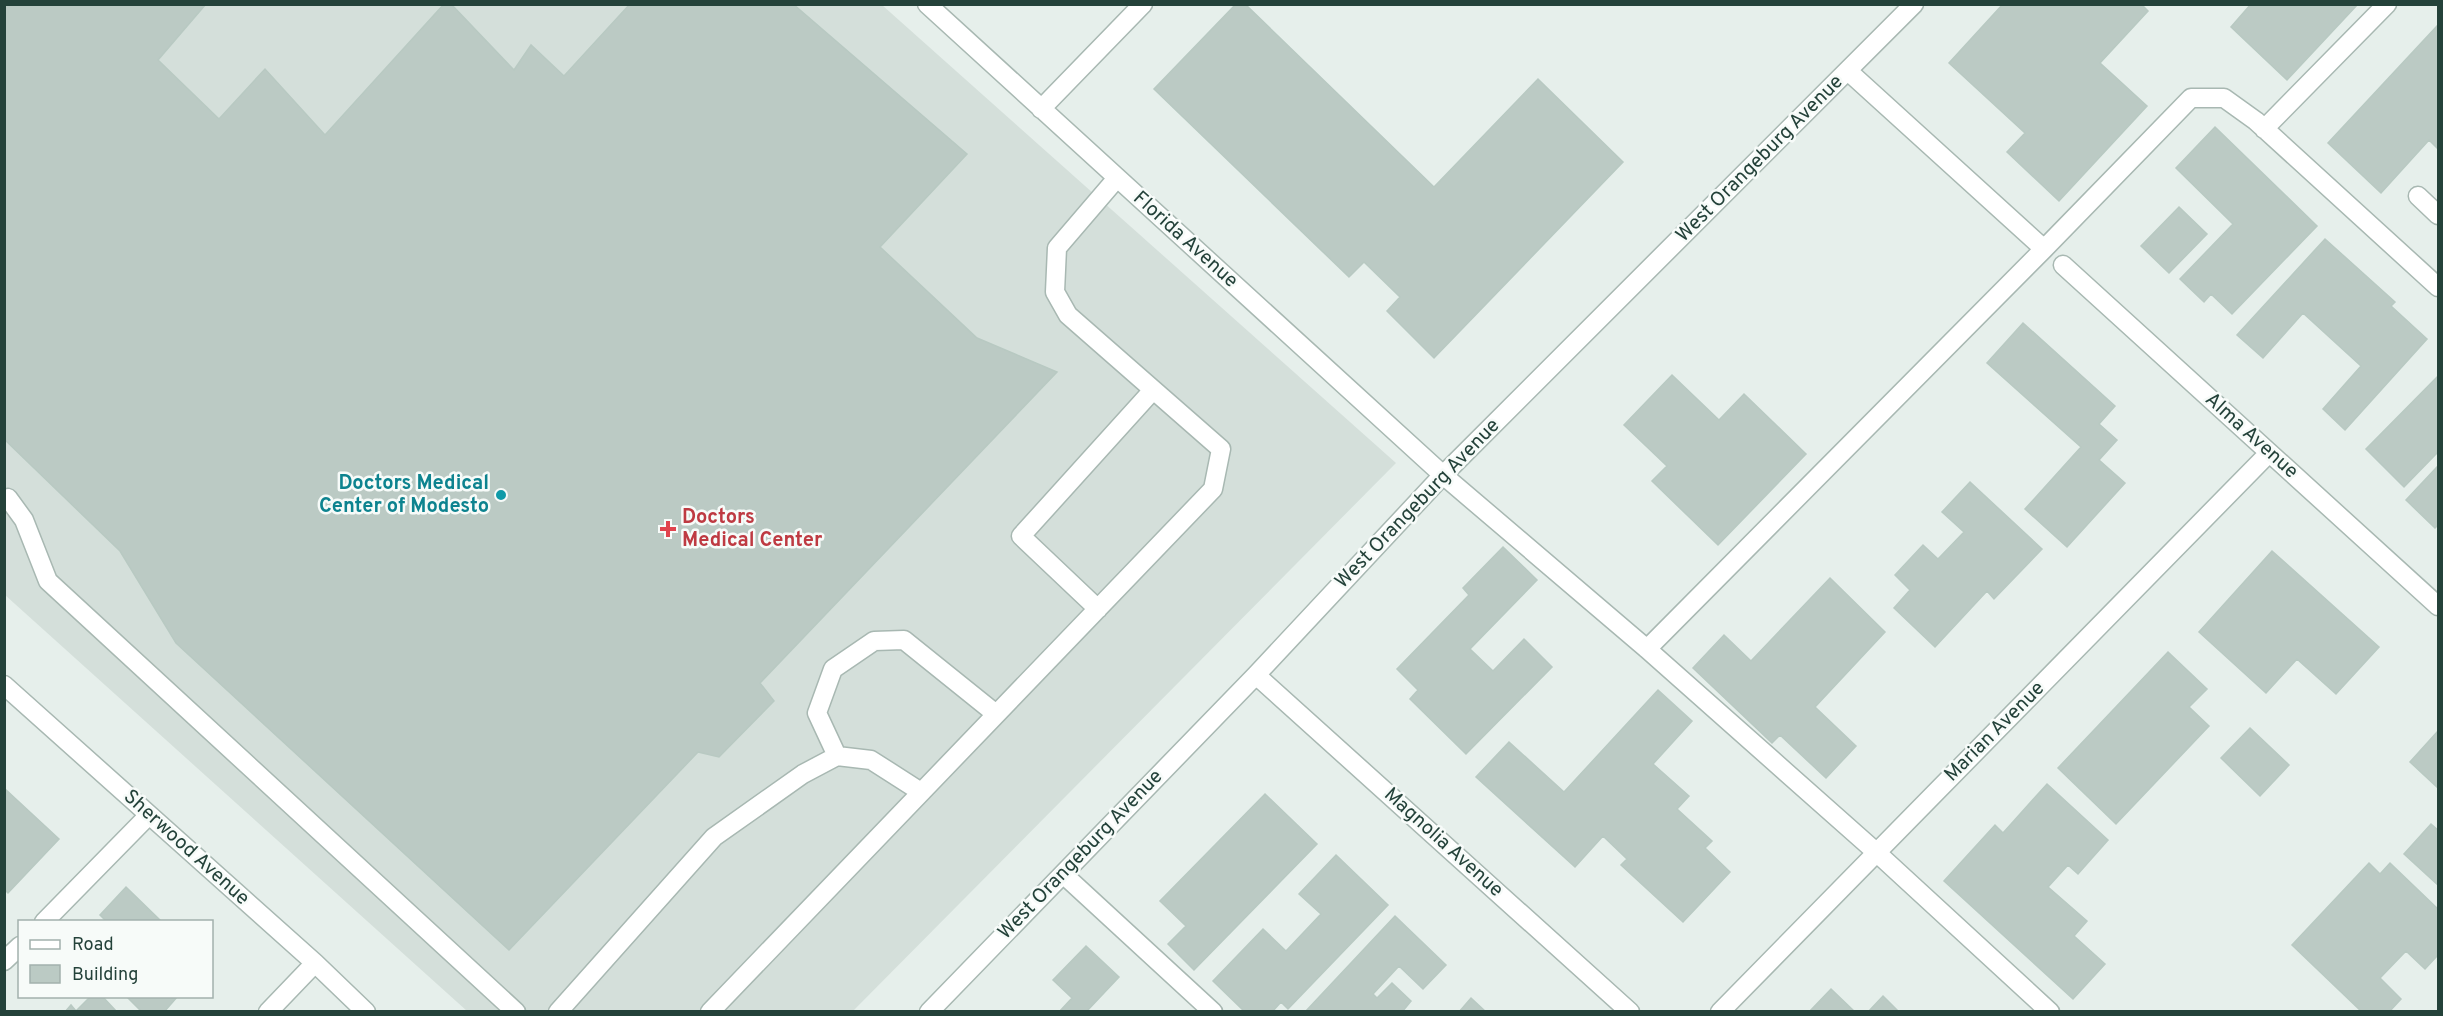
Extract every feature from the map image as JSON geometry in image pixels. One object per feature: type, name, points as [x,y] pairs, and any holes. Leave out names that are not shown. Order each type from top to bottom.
[{"type":"street","name":"Florida Avenue","points":[[927,4],[1443,476],[1647,649],[1876,852],[2050,1011]]},
{"type":"street","points":[[1041,108],[1143,4]]},
{"type":"street","name":"West Orangeburg Avenue","points":[[928,1011],[1256,675],[1443,476],[1914,4]]},
{"type":"street","points":[[2264,129],[2387,4]]},
{"type":"street","points":[[1848,71],[2044,249]]},
{"type":"street","points":[[1647,649],[2191,98],[2224,98],[2264,129],[2439,287]]},
{"type":"street","points":[[710,1011],[1213,489],[1221,449],[1068,315],[1055,292],[1057,248],[1117,177]]},
{"type":"street","points":[[2418,196],[2439,215]]},
{"type":"street","name":"Alma Avenue","points":[[2063,265],[2439,606]]},
{"type":"street","points":[[1098,609],[1021,536],[1153,390]]},
{"type":"street","name":"Marian Avenue","points":[[1720,1011],[2269,453]]},
{"type":"street","points":[[8,498],[24,520],[48,581],[516,1011]]},
{"type":"street","points":[[837,756],[817,713],[833,669],[873,641],[904,640],[996,714]]},
{"type":"street","name":"Magnolia Avenue","points":[[1256,675],[1630,1011]]},
{"type":"street","name":"Sherwood Avenue","points":[[4,685],[366,1011]]},
{"type":"street","points":[[558,1011],[714,837],[803,774],[837,756],[871,760],[921,792]]},
{"type":"street","points":[[45,920],[149,815]]},
{"type":"street","points":[[1063,874],[1213,1011]]},
{"type":"street","points":[[4,961],[18,948]]},
{"type":"street","points":[[268,1011],[315,963]]},
{"type":"shaded area","name":"Doctors Medical Center","points":[[5,5],[882,5],[1396,463],[853,1011],[467,1011],[5,595]]},
{"type":"building","name":"Doctors Medical Center","points":[[4,4],[206,4],[158,60],[219,119],[265,69],[325,135],[444,4],[451,4],[514,70],[531,45],[564,76],[630,4],[793,4],[967,154],[880,247],[977,338],[1057,372],[760,683],[774,701],[719,757],[698,752],[509,950],[176,643],[120,551],[4,439]]},
{"type":"building","points":[[1236,4],[1245,4],[1434,187],[1538,79],[1623,162],[1434,358],[1387,311],[1400,297],[1364,262],[1349,277],[1154,89]]},
{"type":"building","points":[[2003,4],[2141,4],[2148,11],[2100,63],[2147,106],[2059,201],[2007,152],[2025,133],[1949,63]]},
{"type":"building","points":[[2251,4],[2358,4],[2287,80],[2231,27]]},
{"type":"building","points":[[2438,25],[2438,149],[2429,140],[2381,193],[2328,143]]},
{"type":"building","points":[[2215,127],[2317,226],[2232,314],[2211,294],[2204,302],[2180,279],[2233,224],[2176,168]]},
{"type":"building","points":[[2179,207],[2207,234],[2169,273],[2141,246]]},
{"type":"building","points":[[2325,239],[2395,302],[2391,306],[2427,339],[2345,430],[2323,409],[2361,366],[2303,313],[2263,358],[2237,335]]},
{"type":"building","points":[[2023,323],[2115,406],[2099,424],[2117,440],[2099,460],[2125,483],[2067,547],[2025,509],[2081,447],[1987,363]]},
{"type":"building","points":[[1672,375],[1719,420],[1744,394],[1806,454],[1718,545],[1652,481],[1667,466],[1624,425]]},
{"type":"building","points":[[2438,376],[2438,452],[2404,487],[2366,449]]},
{"type":"building","points":[[2438,466],[2438,525],[2435,528],[2406,500]]},
{"type":"building","points":[[1970,482],[2042,549],[1994,599],[1987,591],[1935,647],[1894,608],[1910,590],[1895,575],[1923,545],[1938,559],[1964,532],[1942,512]]},
{"type":"building","points":[[1503,547],[1537,580],[1470,649],[1493,671],[1524,639],[1552,667],[1466,754],[1410,699],[1418,690],[1397,669],[1469,595],[1463,588]]},
{"type":"building","points":[[2272,551],[2379,647],[2336,694],[2297,659],[2266,693],[2199,632]]},
{"type":"building","points":[[1830,578],[1885,632],[1815,707],[1856,746],[1826,778],[1780,735],[1772,743],[1693,668],[1724,635],[1751,661]]},
{"type":"building","points":[[2168,652],[2207,689],[2189,707],[2209,726],[2116,824],[2058,768]]},
{"type":"building","points":[[1658,690],[1692,721],[1653,764],[1689,796],[1677,809],[1712,841],[1705,848],[1730,872],[1683,922],[1621,865],[1627,859],[1603,836],[1575,867],[1476,777],[1509,742],[1564,792]]},
{"type":"building","points":[[2250,728],[2289,765],[2260,796],[2221,758]]},
{"type":"building","points":[[2438,731],[2438,788],[2410,762]]},
{"type":"building","points":[[2047,784],[2108,840],[2078,874],[2068,865],[2048,887],[2087,921],[2074,936],[2105,964],[2073,999],[1944,881],[1995,825],[2003,833]]},
{"type":"building","points":[[4,788],[59,839],[8,893],[4,889]]},
{"type":"building","points":[[1265,794],[1317,844],[1194,970],[1168,944],[1186,926],[1160,901]]},
{"type":"building","points":[[2431,824],[2438,830],[2438,885],[2404,854]]},
{"type":"building","points":[[1336,855],[1388,905],[1288,1009],[1281,1002],[1272,1012],[1245,1012],[1213,981],[1263,929],[1286,951],[1321,914],[1299,894]]},
{"type":"building","points":[[2369,863],[2380,874],[2390,863],[2438,909],[2438,955],[2425,969],[2406,951],[2380,978],[2401,999],[2389,1012],[2362,1012],[2292,945]]},
{"type":"building","points":[[126,887],[160,920],[105,920],[100,915]]},
{"type":"building","points":[[1395,916],[1446,965],[1423,989],[1399,966],[1373,994],[1377,998],[1392,983],[1411,1001],[1402,1012],[1305,1012]]},
{"type":"building","points":[[1086,946],[1119,977],[1086,1012],[1059,1012],[1072,998],[1053,980]]},
{"type":"building","points":[[1831,989],[1855,1012],[1809,1012]]},
{"type":"building","points":[[1883,996],[1899,1012],[1868,1012]]},
{"type":"building","points":[[89,998],[104,998],[117,1012],[65,1012],[71,1005],[76,1011]]},
{"type":"building","points":[[128,998],[176,998],[164,1012],[142,1012]]},
{"type":"building","points":[[1471,998],[1486,1012],[1459,1012]]},
{"type":"place","name":"Doctors Medical Center of Modesto","points":[[501,495]]},
{"type":"place","name":"Doctors Medical Center","points":[[668,529]]}]
